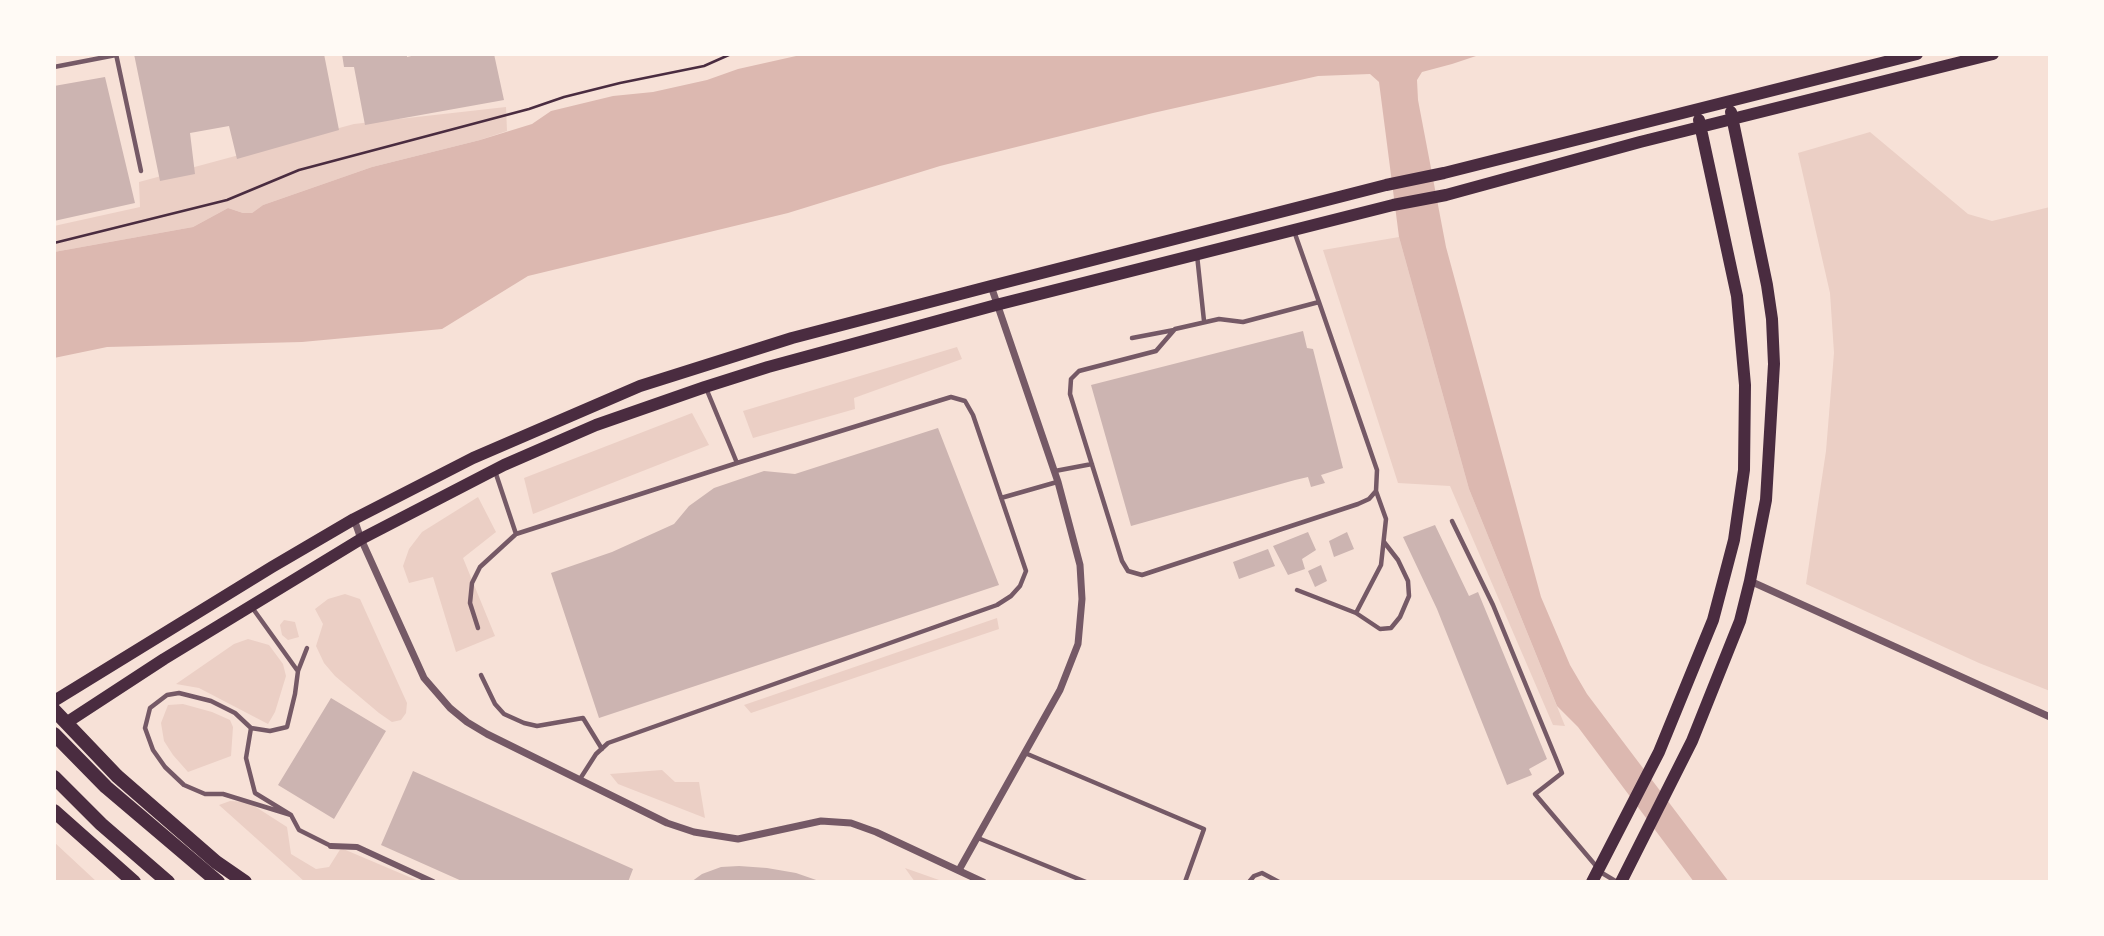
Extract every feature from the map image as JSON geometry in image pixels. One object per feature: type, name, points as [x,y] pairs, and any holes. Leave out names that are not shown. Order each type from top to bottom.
[{"type":"main road","points":[[54,701],[354,519],[473,458],[640,386],[792,338],[991,286],[1917,54]]},
{"type":"main road","points":[[58,729],[164,659],[361,539],[495,470],[596,425],[768,367],[996,305],[1393,205],[1446,195],[1732,119],[1993,54]]},
{"type":"main road","points":[[1619,882],[1692,741],[1740,621],[1766,500],[1774,364],[1767,285],[1728,102]]},
{"type":"main road","points":[[1591,882],[1667,732],[1713,620],[1734,540],[1744,470],[1745,385],[1737,296],[1697,109]]},
{"type":"main road","points":[[54,710],[58,729],[106,788],[218,882]]},
{"type":"main road","points":[[58,729],[216,862],[245,882]]},
{"type":"main road","points":[[54,776],[101,824],[168,882]]},
{"type":"main road","points":[[54,811],[132,881]]},
{"type":"street","points":[[959,870],[1060,690],[1078,644],[1082,599],[1080,565],[1055,471],[991,286]]},
{"type":"street","points":[[354,519],[424,678],[467,722],[487,734],[667,823],[694,832],[738,839],[821,821],[851,823],[983,882]]},
{"type":"street","points":[[1750,581],[2050,717]]},
{"type":"street","points":[[331,846],[357,847],[433,882]]},
{"type":"lane","points":[[54,67],[116,55],[141,171]]},
{"type":"lane","points":[[1294,230],[1377,470],[1376,491],[1386,519],[1381,565],[1356,613]]},
{"type":"lane","points":[[1196,254],[1204,321]]},
{"type":"lane","points":[[1132,338],[1204,321],[1219,319],[1243,322],[1319,302]]},
{"type":"lane","points":[[1175,329],[1156,351],[1079,371],[1071,379],[1070,394],[1122,561],[1128,571],[1142,575],[1358,504],[1369,499],[1376,491]]},
{"type":"lane","points":[[705,387],[737,463]]},
{"type":"lane","points":[[478,628],[470,603],[472,583],[480,567],[516,534],[951,397],[965,401],[973,415],[1026,571],[1020,586],[1011,596],[998,605],[608,743],[596,754],[580,780]]},
{"type":"lane","points":[[1055,471],[1092,464]]},
{"type":"lane","points":[[495,470],[516,534]]},
{"type":"lane","points":[[1001,498],[1058,482]]},
{"type":"lane","points":[[1452,521],[1493,605],[1562,774],[1535,794],[1602,873],[1619,882]]},
{"type":"lane","points":[[1297,590],[1356,613],[1380,629],[1391,628],[1400,617],[1409,596],[1408,581],[1398,560],[1384,542]]},
{"type":"lane","points":[[251,606],[298,671]]},
{"type":"lane","points":[[290,815],[222,794],[205,794],[184,785],[165,767],[153,750],[145,728],[150,708],[167,695],[179,693],[211,701],[235,713],[251,728],[270,731],[287,727],[298,671],[307,648]]},
{"type":"lane","points":[[481,675],[495,704],[504,714],[537,726],[583,718],[602,749]]},
{"type":"lane","points":[[251,728],[246,758],[256,793],[290,815],[299,830],[331,846]]},
{"type":"lane","points":[[1025,753],[1204,829],[1185,882]]},
{"type":"lane","points":[[977,838],[1086,882]]},
{"type":"lane","points":[[1249,882],[1262,873],[1279,882]]},
{"type":"path","points":[[54,243],[228,200],[299,170],[609,85],[704,66],[731,54]]},
{"type":"shaded area","points":[[805,54],[1482,54],[1422,72],[1417,80],[1418,100],[1446,247],[1541,597],[1570,665],[1587,694],[1729,882],[1694,882],[1578,727],[1557,706],[1469,489],[1399,237],[1379,82],[1370,74],[1318,76],[1153,113],[940,166],[788,213],[528,276],[442,329],[302,342],[107,347],[54,358],[54,252],[193,227],[228,208],[252,213],[263,205],[372,167],[532,124],[551,111],[613,96],[653,92],[707,80],[738,69]]},
{"type":"shaded area","points":[[506,107],[507,131],[480,140],[372,167],[263,205],[252,213],[228,208],[193,227],[54,252],[54,226],[140,207],[139,182],[354,124]]},
{"type":"shaded area","points":[[1870,132],[1968,214],[1992,221],[2050,207],[2050,691],[1979,663],[1806,584],[1826,451],[1834,353],[1830,293],[1798,153]]},
{"type":"shaded area","points":[[1399,237],[1469,489],[1565,726],[1553,725],[1450,486],[1398,483],[1323,250]]},
{"type":"shaded area","points":[[957,347],[962,359],[854,398],[855,409],[753,438],[743,411]]},
{"type":"shaded area","points":[[692,413],[709,445],[533,514],[524,478]]},
{"type":"shaded area","points":[[478,497],[496,532],[463,558],[495,636],[456,652],[433,577],[409,583],[403,566],[409,549],[422,532]]},
{"type":"shaded area","points":[[345,594],[360,599],[407,703],[406,713],[401,720],[392,722],[335,676],[324,663],[316,646],[323,624],[315,609],[328,599]]},
{"type":"shaded area","points":[[997,618],[999,629],[751,713],[744,705]]},
{"type":"shaded area","points":[[284,620],[295,622],[299,637],[288,640],[282,635],[280,625]]},
{"type":"shaded area","points":[[248,639],[269,645],[283,664],[286,676],[275,712],[268,724],[199,688],[176,684],[234,644]]},
{"type":"shaded area","points":[[183,704],[230,720],[233,727],[231,756],[188,772],[164,741],[161,723],[168,705]]},
{"type":"shaded area","points":[[662,770],[675,782],[699,782],[705,818],[618,784],[610,774]]},
{"type":"shaded area","points":[[230,801],[248,802],[287,827],[291,854],[316,869],[329,867],[341,848],[421,882],[305,882],[219,805]]},
{"type":"shaded area","points":[[54,842],[97,882],[54,882]]},
{"type":"shaded area","points":[[905,868],[939,880],[943,882],[915,882]]},
{"type":"building","points":[[134,54],[324,54],[339,130],[237,159],[229,126],[190,133],[195,174],[160,181]]},
{"type":"building","points":[[342,54],[407,54],[407,57],[420,54],[494,54],[504,100],[365,125],[354,67],[344,67]]},
{"type":"building","points":[[105,77],[135,203],[54,221],[54,86]]},
{"type":"building","points":[[1303,331],[1307,348],[1313,349],[1343,468],[1321,475],[1325,483],[1311,487],[1308,477],[1131,526],[1091,385]]},
{"type":"building","points":[[938,428],[999,585],[599,718],[551,573],[612,552],[674,524],[689,506],[714,488],[764,471],[795,474]]},
{"type":"building","points":[[1435,525],[1469,596],[1478,592],[1547,759],[1529,769],[1532,775],[1507,785],[1437,609],[1403,537]]},
{"type":"building","points":[[1308,532],[1316,550],[1302,559],[1305,569],[1288,575],[1273,546]]},
{"type":"building","points":[[1347,532],[1354,549],[1334,557],[1329,541]]},
{"type":"building","points":[[1268,549],[1275,566],[1239,579],[1233,562]]},
{"type":"building","points":[[1321,565],[1327,581],[1315,587],[1308,571]]},
{"type":"building","points":[[331,698],[386,731],[334,819],[278,785]]},
{"type":"building","points":[[413,771],[633,869],[628,882],[464,882],[381,845]]},
{"type":"building","points":[[739,866],[796,873],[822,882],[691,882],[702,874],[721,867]]}]
